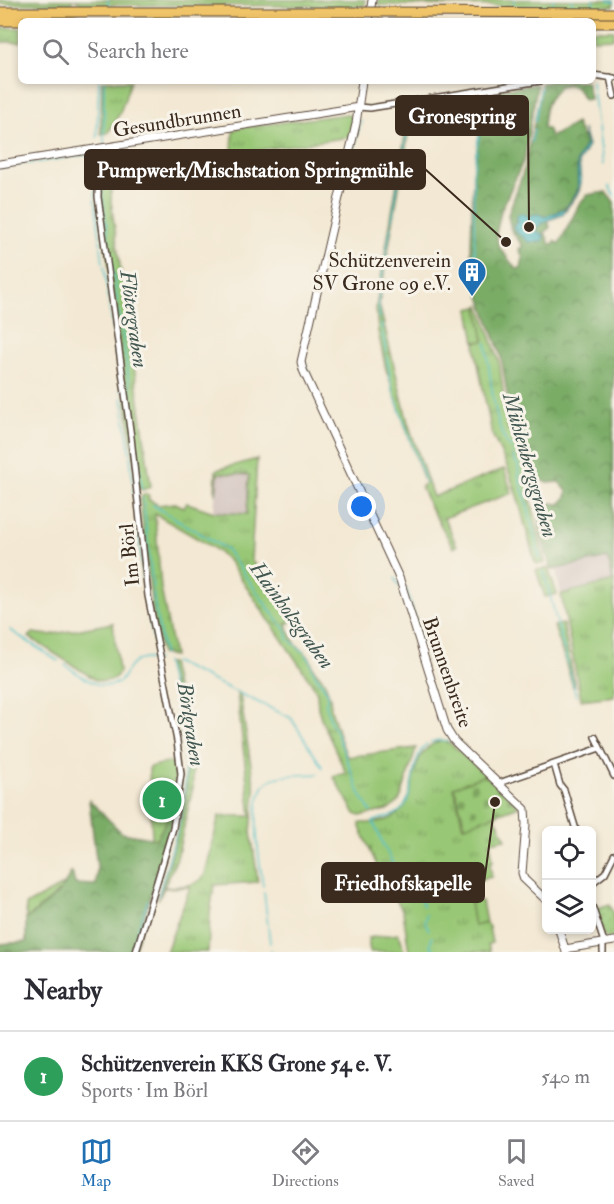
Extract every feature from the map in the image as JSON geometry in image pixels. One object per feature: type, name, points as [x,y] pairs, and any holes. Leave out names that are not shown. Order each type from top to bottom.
[{"type":"highway","points":[[0,12],[614,13]]},
{"type":"highway","points":[[0,21],[18,21]]},
{"type":"highway","points":[[596,23],[614,23]]},
{"type":"street","points":[[369,18],[372,0]]},
{"type":"street","points":[[596,75],[612,78],[614,96]]},
{"type":"street","name":"Brunnenbreite","points":[[362,84],[359,107],[301,362],[405,594],[447,730],[454,741],[525,809],[522,873],[526,881],[542,894]]},
{"type":"street","points":[[359,107],[380,106],[521,84]]},
{"type":"street","name":"Gesundbrunnen","points":[[0,164],[359,107]]},
{"type":"street","name":"Im Börl","points":[[99,149],[98,197],[131,437],[148,596],[177,741],[181,774],[173,828],[136,952]]},
{"type":"street","points":[[595,737],[614,776]]},
{"type":"street","points":[[499,783],[600,748]]},
{"type":"street","points":[[554,764],[575,826]]},
{"type":"street","points":[[595,880],[605,873],[614,855]]},
{"type":"street","points":[[596,921],[603,942],[603,952]]},
{"type":"street","points":[[560,934],[566,950],[614,941]]},
{"type":"shaded area","points":[[217,473],[249,474],[247,514],[214,512]]},
{"type":"shaded area","points":[[608,558],[613,582],[561,594],[556,576],[558,574],[554,570]]},
{"type":"green space","points":[[0,0],[73,0],[71,4],[0,4]]},
{"type":"green space","points":[[75,0],[365,0],[365,5],[118,5],[81,4]]},
{"type":"green space","points":[[379,0],[614,0],[614,6],[378,5]]},
{"type":"green space","points":[[0,28],[18,28],[18,42],[0,42]]},
{"type":"green space","points":[[596,30],[614,30],[614,38],[596,39]]},
{"type":"green space","points":[[102,84],[130,84],[120,113],[108,133],[101,134]]},
{"type":"green space","points":[[536,84],[524,159],[501,211],[496,234],[499,247],[516,269],[521,268],[523,258],[519,249],[523,246],[511,230],[508,215],[525,167],[541,84],[566,84],[559,86],[548,101],[543,128],[547,129],[551,137],[576,123],[584,137],[585,144],[578,163],[579,181],[573,200],[563,209],[546,217],[550,227],[545,232],[549,243],[553,245],[555,241],[559,244],[580,203],[587,195],[606,192],[614,203],[613,582],[608,558],[552,570],[540,530],[541,505],[560,504],[566,498],[567,491],[559,482],[548,483],[531,475],[527,459],[512,425],[501,356],[480,296],[471,251],[473,174],[486,92]]},
{"type":"green space","points":[[587,84],[590,99],[584,100],[576,87],[568,85]]},
{"type":"green space","points":[[410,106],[413,106],[379,304],[408,423],[433,497],[504,469],[512,493],[444,518],[457,546],[454,548],[431,509],[421,486],[425,484],[386,369],[378,331],[376,307]]},
{"type":"green space","points":[[347,114],[352,118],[349,137],[232,154],[233,131],[238,128]]},
{"type":"green space","points":[[112,152],[111,201],[151,487],[142,490],[138,488],[99,193],[101,153]]},
{"type":"green space","points":[[480,305],[499,361],[508,427],[519,444],[527,467],[527,481],[545,563],[535,562],[507,466],[492,434],[476,354],[475,342],[484,341],[478,307]]},
{"type":"green space","points":[[478,307],[484,341],[475,342],[469,309]]},
{"type":"green space","points":[[257,459],[251,560],[296,620],[286,624],[295,643],[310,658],[314,669],[324,681],[347,757],[416,748],[401,797],[398,802],[384,811],[360,816],[355,814],[333,776],[346,773],[322,721],[317,693],[313,685],[228,560],[212,547],[155,514],[161,588],[174,656],[161,654],[152,610],[140,501],[143,495],[147,494],[148,499],[158,505],[175,503],[184,507],[187,503],[214,512],[247,514],[249,475],[218,473],[215,494],[216,470]]},
{"type":"green space","points":[[548,568],[557,594],[545,597],[536,570]]},
{"type":"green space","points":[[614,581],[614,696],[581,700],[561,594]]},
{"type":"green space","points":[[113,623],[119,672],[115,677],[106,681],[96,680],[29,637],[33,633],[49,635]]},
{"type":"green space","points":[[563,624],[575,686],[573,687],[554,626]]},
{"type":"green space","points":[[167,663],[171,663],[192,761],[193,787],[177,858],[164,887],[193,884],[202,879],[219,816],[251,816],[237,693],[240,695],[255,791],[251,832],[258,882],[214,885],[208,952],[166,952],[190,887],[164,888],[158,900],[175,845],[186,788],[185,750]]},
{"type":"green space","points":[[442,740],[451,744],[485,775],[454,788],[463,826],[494,815],[506,839],[490,842],[493,861],[490,865],[492,877],[471,881],[470,900],[474,926],[486,923],[489,927],[492,943],[488,944],[490,952],[409,952],[403,911],[378,868],[360,827],[360,823],[384,821],[398,814],[411,789],[418,760],[427,748]]},
{"type":"green space","points":[[175,761],[175,787],[171,812],[156,839],[152,838],[149,767]]},
{"type":"green space","points":[[485,775],[519,806],[465,826],[454,787]]},
{"type":"green space","points":[[89,800],[122,833],[156,839],[171,812],[175,812],[134,952],[0,952],[0,944],[26,942],[26,919],[58,893],[70,872],[72,872],[75,884],[96,885],[97,867]]},
{"type":"green space","points":[[68,882],[50,900],[26,919],[26,905]]},
{"type":"green space","points":[[482,901],[486,923],[474,926],[470,902]]},
{"type":"green space","points":[[610,904],[614,914],[614,938],[607,938],[604,935],[596,909]]},
{"type":"green space","points":[[398,934],[404,952],[370,952],[368,938]]},
{"type":"water","points":[[583,129],[588,146],[579,162],[581,182],[579,192],[562,215],[536,228],[537,232],[544,234],[543,241],[529,242],[513,227],[517,222],[517,215],[538,214],[545,217],[566,208],[578,190],[577,161],[586,144]]},
{"type":"waterway","name":"Flötergraben","points":[[108,0],[108,5]]},
{"type":"waterway","points":[[608,0],[614,1]]},
{"type":"waterway","points":[[97,137],[99,84]]},
{"type":"waterway","name":"Flötergraben","points":[[104,84],[104,145]]},
{"type":"waterway","points":[[592,84],[603,165]]},
{"type":"waterway","points":[[535,122],[541,86]]},
{"type":"waterway","points":[[380,320],[378,300],[412,104],[465,96]]},
{"type":"waterway","name":"Mühlenbergsgraben","points":[[475,261],[473,174],[485,96]]},
{"type":"waterway","points":[[402,106],[412,104]]},
{"type":"waterway","points":[[354,147],[361,120]]},
{"type":"waterway","points":[[531,142],[534,129]]},
{"type":"waterway","name":"Flötergraben","points":[[103,152],[102,193],[142,489]]},
{"type":"waterway","points":[[0,168],[93,154],[95,158],[95,197]]},
{"type":"waterway","points":[[609,186],[614,196]]},
{"type":"waterway","points":[[95,200],[100,237]]},
{"type":"waterway","points":[[100,240],[101,244]]},
{"type":"waterway","points":[[101,247],[103,263]]},
{"type":"waterway","points":[[104,266],[107,290]]},
{"type":"waterway","points":[[107,293],[110,314]]},
{"type":"waterway","points":[[111,317],[114,336]]},
{"type":"waterway","points":[[381,324],[392,388],[426,484]]},
{"type":"waterway","points":[[114,341],[117,362]]},
{"type":"waterway","name":"Mühlenbergsgraben","points":[[486,343],[497,417],[501,431],[512,448],[514,460],[518,465],[519,478],[540,559]]},
{"type":"waterway","points":[[304,360],[309,374]]},
{"type":"waterway","points":[[118,365],[122,393]]},
{"type":"waterway","points":[[310,376],[317,392]]},
{"type":"waterway","points":[[122,398],[125,416]]},
{"type":"waterway","points":[[125,419],[130,453]]},
{"type":"waterway","points":[[130,456],[133,484]]},
{"type":"waterway","points":[[358,482],[362,489]]},
{"type":"waterway","points":[[133,488],[145,595],[155,650]]},
{"type":"waterway","points":[[365,497],[376,521]]},
{"type":"waterway","name":"Börlgraben","points":[[143,499],[155,608],[164,655]]},
{"type":"waterway","name":"Hainholzgraben","points":[[153,505],[226,549],[287,631],[288,639],[310,660],[313,671],[328,693],[326,704],[331,723],[360,794],[371,812]]},
{"type":"waterway","points":[[378,524],[388,547]]},
{"type":"waterway","name":"Mühlenbergsgraben","points":[[544,572],[576,696]]},
{"type":"waterway","points":[[395,578],[399,587]]},
{"type":"waterway","points":[[406,588],[418,627]]},
{"type":"waterway","points":[[10,630],[58,661]]},
{"type":"waterway","points":[[419,630],[429,662]]},
{"type":"waterway","points":[[65,665],[91,682],[105,686],[120,682],[130,666],[138,660],[157,660]]},
{"type":"waterway","name":"Börlgraben","points":[[158,896],[178,827],[185,784],[182,738],[166,662]]},
{"type":"waterway","points":[[174,662],[291,718],[322,767]]},
{"type":"waterway","points":[[431,742],[448,741]]},
{"type":"waterway","points":[[398,872],[373,822],[397,813],[405,804],[409,796],[417,759],[427,744]]},
{"type":"waterway","points":[[263,886],[257,812],[264,786],[277,777],[318,774]]},
{"type":"waterway","name":"Hainholzgraben","points":[[403,879],[422,901],[423,906]]},
{"type":"waterway","points":[[264,892],[270,943]]},
{"type":"waterway","name":"Börlgraben","points":[[130,952],[148,900]]},
{"type":"waterway","name":"Hainholzgraben","points":[[426,914],[425,923],[429,930]]},
{"type":"waterway","name":"Hainholzgraben","points":[[430,952],[433,948],[430,945],[432,937]]},
{"type":"place","name":"Gronespring","points":[[529,227]]},
{"type":"place","name":"Pumpwerk/Mischstation Springmühle","points":[[506,242]]},
{"type":"place","name":"Schützenverein SV Grone 09 e.V.","points":[[472,298]]},
{"type":"place","name":"Schützenverein KKS Grone 54 e. V.","points":[[162,800]]},
{"type":"place","name":"Friedhofskapelle","points":[[495,802]]}]
